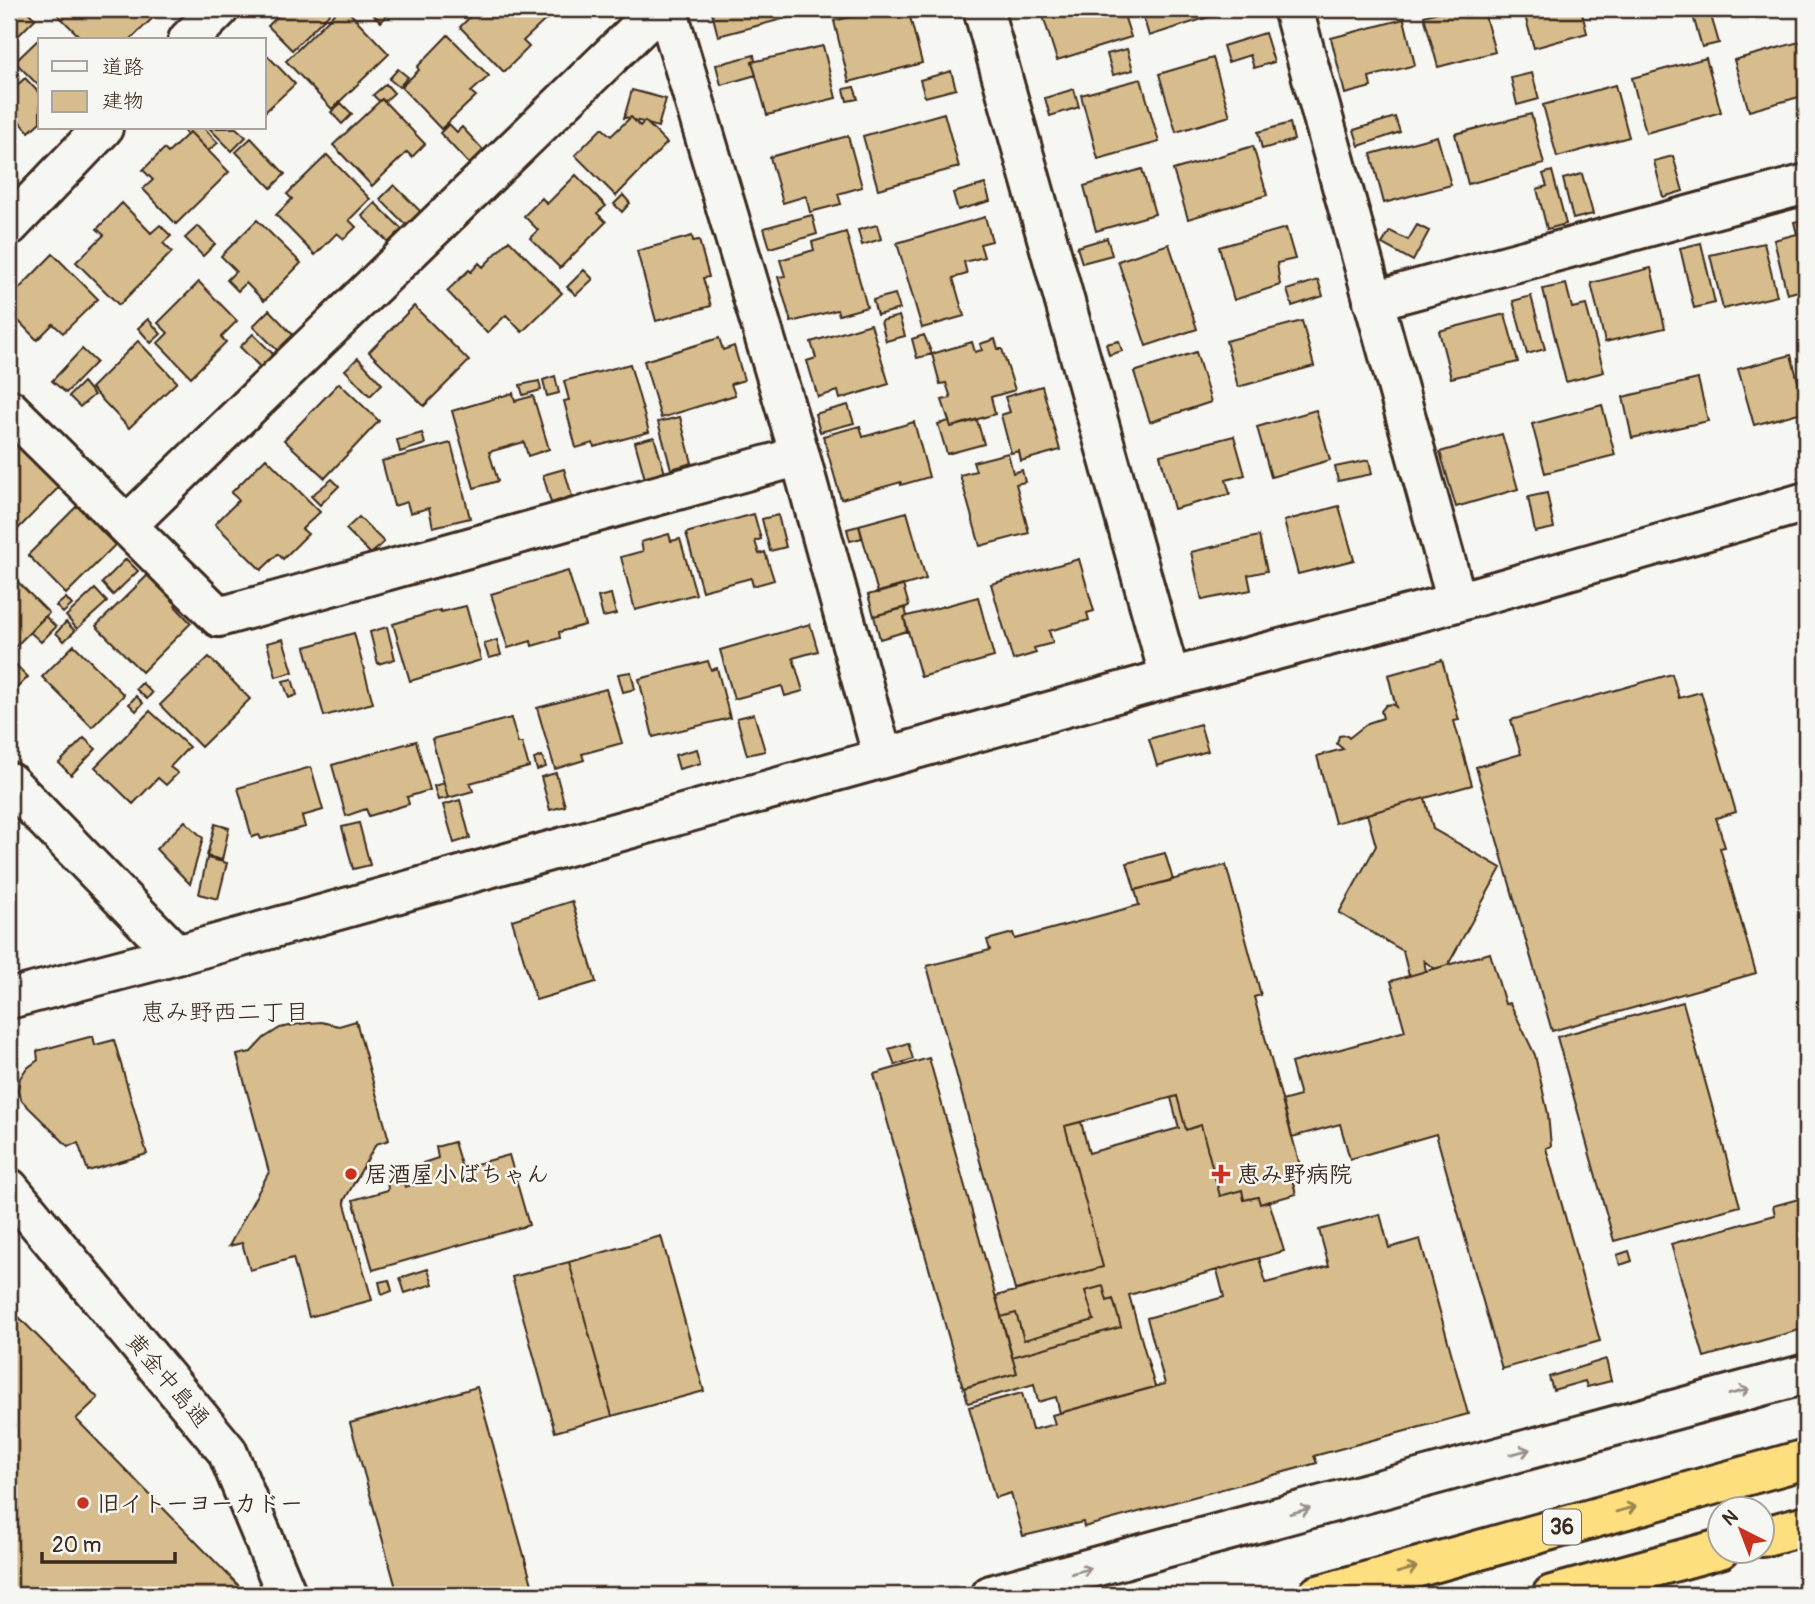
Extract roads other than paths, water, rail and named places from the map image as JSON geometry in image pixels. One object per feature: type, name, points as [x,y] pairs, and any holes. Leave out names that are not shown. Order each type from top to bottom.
[{"type":"highway","name":"36","points":[[1318,1595],[1806,1459]]},
{"type":"highway","points":[[1776,1533],[1806,1525]]},
{"type":"highway","points":[[1552,1595],[1706,1553]]},
{"type":"street","points":[[190,38],[219,9]]},
{"type":"street","points":[[127,525],[659,9]]},
{"type":"street","points":[[667,9],[800,456],[883,758]]},
{"type":"street","points":[[983,9],[1170,678]]},
{"type":"street","points":[[1296,9],[1373,301],[1457,602]]},
{"type":"street","points":[[9,226],[101,130]]},
{"type":"street","points":[[1373,301],[1806,184]]},
{"type":"street","points":[[9,409],[219,617],[800,456]]},
{"type":"street","points":[[9,999],[177,955],[1170,678],[1457,602],[1806,502]]},
{"type":"street","points":[[9,782],[177,955]]},
{"type":"street","name":"黄金中島通","points":[[9,1188],[227,1451],[287,1595]]},
{"type":"street","points":[[991,1595],[1806,1374]]},
{"type":"place","name":"居酒屋小ばちゃん","points":[[351,1174]]},
{"type":"place","name":"恵み野病院","points":[[1221,1174]]},
{"type":"place","name":"旧イトーヨーカドー","points":[[83,1503]]},
{"type":"district","name":"恵み野西二丁目","points":[[225,1012]]}]
